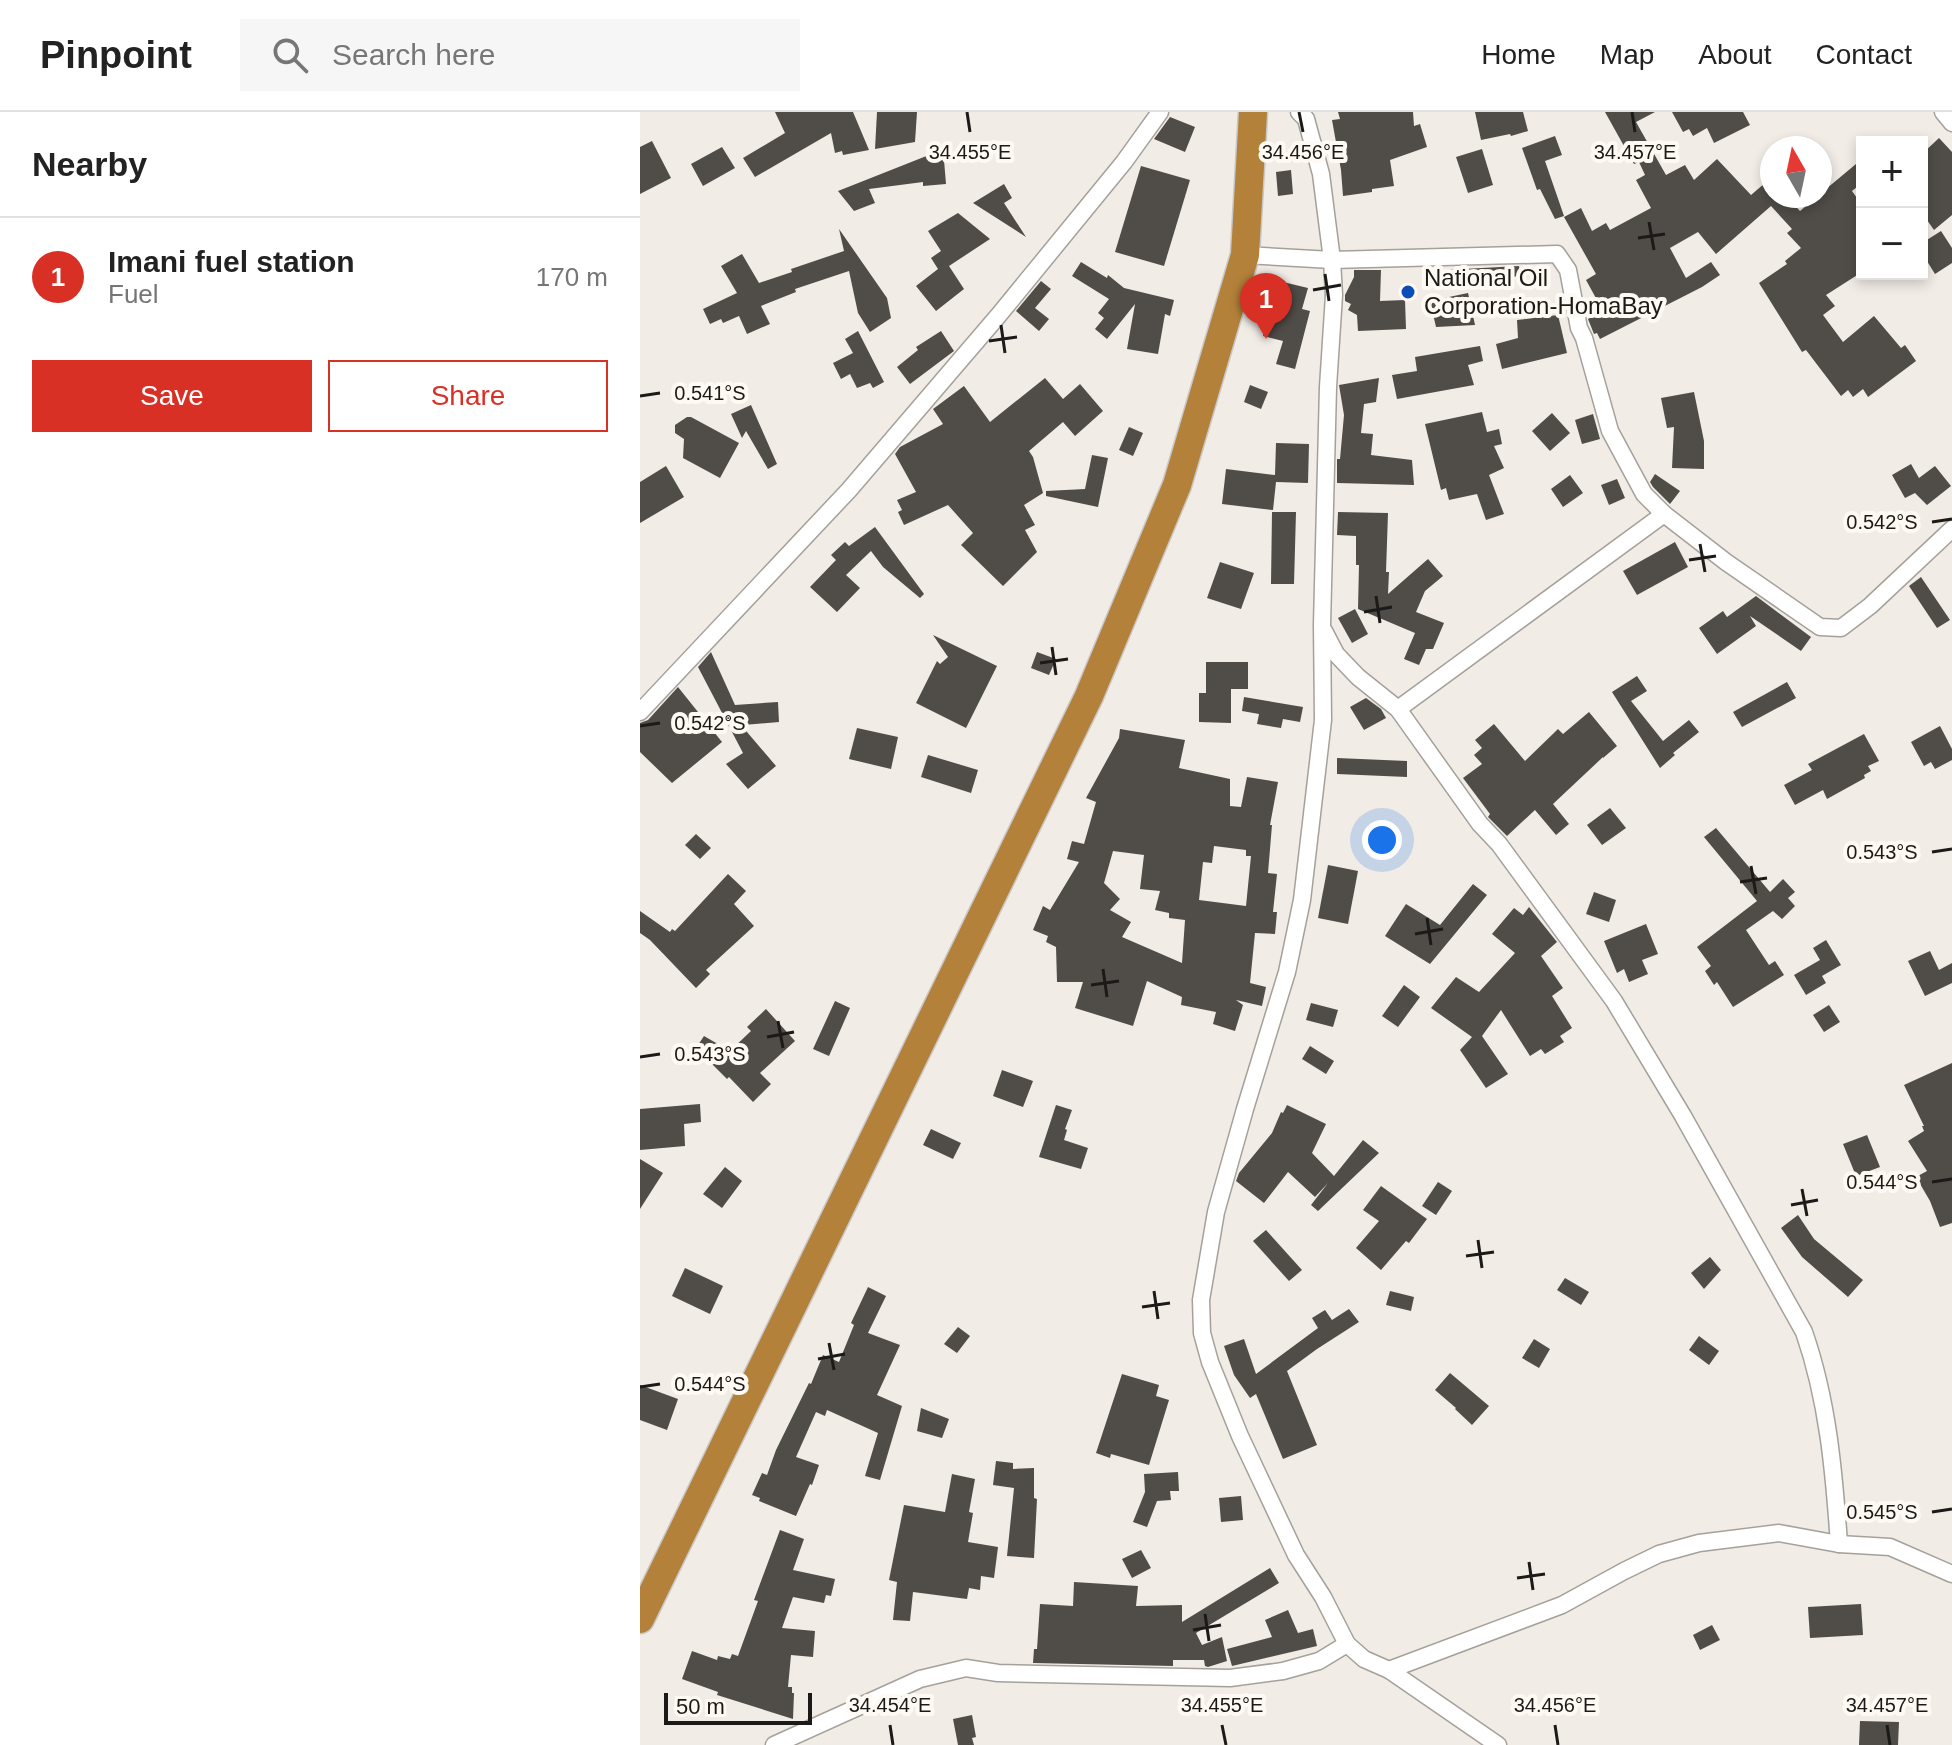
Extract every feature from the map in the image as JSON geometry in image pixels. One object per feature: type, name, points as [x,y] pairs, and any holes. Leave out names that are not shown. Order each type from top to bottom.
[{"type":"highway","points":[[640,1619],[1089,696],[1177,485],[1245,255],[1253,112]]},
{"type":"street","points":[[640,712],[849,490],[1008,304],[1124,162],[1160,112]]},
{"type":"street","points":[[1299,112],[1306,119],[1321,174],[1334,295],[1328,387],[1322,625],[1323,720],[1302,900],[1287,972],[1216,1212],[1201,1300],[1202,1333],[1210,1362],[1240,1436],[1296,1555],[1323,1597],[1347,1644],[1364,1659],[1389,1670],[1498,1745]]},
{"type":"street","points":[[1943,112],[1952,123]]},
{"type":"street","points":[[1245,255],[1332,260],[1557,254],[1568,270],[1579,328],[1610,431],[1644,494],[1664,514],[1726,562],[1820,627],[1841,628],[1870,606],[1952,529]]},
{"type":"street","points":[[1398,709],[1664,514]]},
{"type":"street","points":[[1322,625],[1336,654],[1358,677],[1398,709],[1480,824],[1499,844],[1614,1001],[1683,1116],[1804,1332],[1815,1364],[1832,1449],[1839,1544]]},
{"type":"street","points":[[1389,1670],[1562,1605],[1659,1554],[1699,1543],[1779,1533],[1839,1544],[1890,1547],[1952,1574]]},
{"type":"street","points":[[774,1745],[920,1679],[966,1668],[998,1673],[1230,1678],[1283,1671],[1319,1661],[1347,1644]]},
{"type":"building","points":[[775,112],[853,112],[869,150],[843,155],[842,151],[835,153],[831,133],[755,177],[743,158],[785,133]]},
{"type":"building","points":[[877,112],[917,112],[915,142],[875,149]]},
{"type":"building","points":[[1338,112],[1413,112],[1414,126],[1420,124],[1427,147],[1390,160],[1394,186],[1343,196],[1332,120],[1340,119]]},
{"type":"building","points":[[1475,112],[1523,112],[1528,131],[1481,140]]},
{"type":"building","points":[[1605,112],[1655,112],[1636,122],[1666,175],[1685,165],[1694,180],[1717,159],[1751,195],[1760,187],[1760,208],[1769,208],[1716,254],[1698,232],[1670,248],[1686,278],[1711,262],[1720,275],[1600,339],[1597,333],[1594,334],[1588,319],[1603,311],[1586,280],[1596,274],[1564,217],[1581,208],[1592,231],[1606,223],[1610,230],[1651,208],[1636,180],[1645,175],[1639,162],[1634,164]]},
{"type":"building","points":[[1672,112],[1743,112],[1750,125],[1714,143],[1707,128],[1693,136],[1689,129],[1683,132]]},
{"type":"building","points":[[1170,117],[1195,127],[1185,152],[1154,139]]},
{"type":"building","points":[[1555,136],[1562,155],[1545,161],[1564,216],[1555,219],[1540,189],[1537,190],[1522,148]]},
{"type":"building","points":[[1939,138],[1952,152],[1952,215],[1934,230],[1928,222],[1928,148]]},
{"type":"building","points":[[652,141],[671,178],[640,194],[640,147]]},
{"type":"building","points":[[722,147],[735,168],[703,186],[691,164]]},
{"type":"building","points":[[1482,149],[1493,185],[1468,193],[1456,157]]},
{"type":"building","points":[[934,153],[935,160],[944,160],[946,184],[923,186],[923,182],[869,189],[875,203],[854,211],[838,191]]},
{"type":"building","points":[[1856,164],[1856,188],[1852,191],[1856,197],[1856,276],[1826,295],[1835,306],[1823,315],[1843,342],[1874,316],[1901,348],[1905,345],[1916,361],[1868,397],[1863,389],[1853,397],[1848,390],[1841,396],[1806,350],[1802,352],[1759,283],[1787,264],[1785,261],[1801,248],[1787,233],[1792,229],[1773,208],[1797,208],[1800,211],[1804,208],[1832,208],[1832,184]]},
{"type":"building","points":[[1141,166],[1190,180],[1164,266],[1115,252]]},
{"type":"building","points":[[1291,170],[1293,194],[1278,196],[1276,172]]},
{"type":"building","points":[[1004,184],[1012,198],[1004,203],[1026,237],[973,203]]},
{"type":"building","points":[[958,213],[990,239],[949,266],[964,289],[936,311],[916,286],[938,269],[931,258],[941,251],[928,231]]},
{"type":"building","points":[[839,229],[887,298],[891,318],[870,332],[858,313],[849,271],[795,289],[796,292],[761,306],[770,324],[747,334],[739,316],[723,323],[721,319],[710,324],[703,309],[737,293],[721,266],[742,254],[759,283],[844,251]]},
{"type":"building","points":[[1941,231],[1952,248],[1952,263],[1935,274],[1928,263],[1928,239]]},
{"type":"building","points":[[1081,262],[1107,278],[1108,275],[1124,288],[1174,300],[1170,316],[1165,314],[1158,354],[1127,349],[1135,304],[1107,339],[1095,329],[1104,318],[1098,313],[1109,299],[1072,276]]},
{"type":"building","points":[[1519,266],[1520,276],[1447,284],[1445,270]]},
{"type":"building","points":[[1354,270],[1381,270],[1380,301],[1405,300],[1406,329],[1358,331],[1357,315],[1348,310],[1351,304],[1345,301]]},
{"type":"building","points":[[1041,281],[1051,289],[1035,308],[1049,319],[1039,331],[1016,311]]},
{"type":"building","points":[[1279,281],[1308,288],[1302,309],[1310,311],[1295,369],[1276,364],[1283,341],[1263,336]]},
{"type":"building","points":[[1468,293],[1475,325],[1436,327],[1430,301]]},
{"type":"building","points":[[1558,315],[1567,353],[1502,369],[1496,344],[1518,338],[1517,320]]},
{"type":"building","points":[[858,331],[884,382],[873,388],[870,383],[857,388],[850,374],[841,379],[833,363],[853,353],[845,339]]},
{"type":"building","points":[[941,331],[954,351],[910,384],[897,367],[918,350],[916,347]]},
{"type":"building","points":[[1480,346],[1483,361],[1468,365],[1474,385],[1397,399],[1392,375],[1417,371],[1415,357]]},
{"type":"building","points":[[1045,378],[1063,399],[1080,384],[1103,411],[1075,436],[1063,422],[1029,451],[1043,493],[1024,505],[1035,525],[1025,530],[1037,552],[1003,586],[961,545],[973,533],[948,505],[904,525],[897,500],[916,492],[895,454],[900,447],[943,424],[933,409],[964,386],[990,422]]},
{"type":"building","points":[[1379,378],[1376,402],[1364,404],[1361,433],[1373,434],[1371,455],[1412,460],[1414,485],[1337,483],[1337,459],[1340,459],[1344,415],[1339,385]]},
{"type":"building","points":[[1250,385],[1268,392],[1261,409],[1244,402]]},
{"type":"building","points":[[1694,392],[1704,441],[1704,469],[1672,468],[1674,427],[1667,428],[1661,398]]},
{"type":"building","points":[[751,405],[777,464],[768,469],[746,431],[742,438],[731,414]]},
{"type":"building","points":[[1482,412],[1487,432],[1499,429],[1502,444],[1494,446],[1504,468],[1489,475],[1504,514],[1486,520],[1477,494],[1449,500],[1446,488],[1441,490],[1425,424]]},
{"type":"building","points":[[1552,413],[1570,433],[1550,451],[1532,431]]},
{"type":"building","points":[[1593,414],[1600,439],[1582,444],[1575,420]]},
{"type":"building","points":[[687,417],[739,443],[720,478],[683,458],[684,439],[675,433],[675,425]]},
{"type":"building","points":[[1129,427],[1143,433],[1133,456],[1119,450]]},
{"type":"building","points":[[1276,443],[1309,444],[1308,483],[1276,482],[1273,510],[1222,504],[1226,469],[1275,475]]},
{"type":"building","points":[[1092,455],[1108,458],[1098,507],[1046,496],[1046,491],[1085,489]]},
{"type":"building","points":[[1911,464],[1919,478],[1935,466],[1951,486],[1927,505],[1915,493],[1905,498],[1892,475]]},
{"type":"building","points":[[666,466],[684,497],[640,523],[640,482]]},
{"type":"building","points":[[1655,474],[1680,491],[1670,504],[1650,482]]},
{"type":"building","points":[[1570,475],[1583,493],[1563,507],[1551,489]]},
{"type":"building","points":[[1617,479],[1625,498],[1609,505],[1601,485]]},
{"type":"building","points":[[1272,512],[1296,512],[1294,584],[1271,584]]},
{"type":"building","points":[[1338,512],[1388,513],[1388,594],[1428,559],[1443,576],[1425,591],[1416,612],[1444,623],[1433,649],[1426,649],[1419,665],[1404,659],[1415,633],[1358,609],[1356,536],[1337,535]]},
{"type":"building","points":[[875,527],[924,594],[920,598],[883,567],[871,551],[846,575],[860,588],[837,612],[810,587],[836,560],[831,555],[845,542],[849,546]]},
{"type":"building","points":[[1675,542],[1688,567],[1637,595],[1623,571]]},
{"type":"building","points":[[1220,562],[1254,573],[1241,609],[1207,598]]},
{"type":"building","points":[[1921,577],[1950,620],[1937,628],[1909,586]]},
{"type":"building","points":[[1756,596],[1811,637],[1801,651],[1750,616],[1756,626],[1717,654],[1699,628],[1723,611],[1727,617]]},
{"type":"building","points":[[1355,609],[1368,634],[1352,643],[1338,618]]},
{"type":"building","points":[[933,635],[997,666],[966,728],[916,703],[937,661],[940,664],[948,657]]},
{"type":"building","points":[[711,652],[735,705],[778,702],[779,722],[743,725],[776,766],[748,789],[726,764],[743,753],[698,667]]},
{"type":"building","points":[[1037,652],[1056,659],[1049,675],[1031,668]]},
{"type":"building","points":[[1206,662],[1248,662],[1248,689],[1231,689],[1231,723],[1199,722],[1199,693],[1206,693]]},
{"type":"building","points":[[1637,676],[1647,691],[1631,701],[1663,741],[1689,720],[1699,732],[1660,768],[1612,692]]},
{"type":"building","points":[[1787,682],[1796,698],[1742,727],[1733,712]]},
{"type":"building","points":[[678,687],[722,742],[672,783],[640,752],[640,723],[648,720]]},
{"type":"building","points":[[1244,697],[1303,707],[1300,722],[1283,719],[1281,728],[1257,724],[1259,714],[1242,711]]},
{"type":"building","points":[[1366,698],[1381,709],[1386,718],[1364,730],[1350,707]]},
{"type":"building","points":[[1589,712],[1617,746],[1553,804],[1569,824],[1556,835],[1535,810],[1507,836],[1488,817],[1490,814],[1463,778],[1482,764],[1474,755],[1482,748],[1475,740],[1494,724],[1525,761],[1558,729],[1563,734]]},
{"type":"building","points":[[1940,726],[1952,749],[1952,760],[1935,769],[1931,762],[1924,766],[1911,742]]},
{"type":"building","points":[[857,728],[898,737],[891,769],[849,759]]},
{"type":"building","points":[[1120,729],[1185,740],[1179,768],[1230,779],[1230,806],[1241,807],[1247,777],[1278,782],[1270,825],[1268,873],[1277,874],[1273,912],[1277,912],[1275,934],[1255,933],[1250,983],[1266,987],[1262,1006],[1236,1000],[1243,1005],[1235,1031],[1213,1024],[1216,1012],[1181,1005],[1182,997],[1147,981],[1133,1026],[1075,1008],[1083,982],[1057,982],[1056,947],[1046,942],[1048,936],[1033,930],[1043,906],[1050,910],[1079,862],[1067,859],[1072,841],[1084,844],[1096,802],[1086,798],[1119,738]],"holes":[[[1214,846],[1246,850],[1246,856],[1251,856],[1246,906],[1199,900],[1203,862],[1212,863]],[[1113,851],[1144,855],[1140,889],[1160,891],[1155,910],[1169,913],[1169,918],[1185,920],[1182,963],[1122,937],[1131,922],[1110,910],[1120,899],[1104,883]]]},
{"type":"building","points":[[1864,734],[1879,761],[1868,766],[1871,771],[1864,775],[1865,778],[1827,799],[1823,790],[1795,805],[1784,785],[1812,770],[1808,764]]},
{"type":"building","points":[[928,755],[978,770],[971,793],[921,777]]},
{"type":"building","points":[[1337,758],[1407,761],[1407,777],[1337,774]]},
{"type":"building","points":[[1610,808],[1626,828],[1602,845],[1587,825]]},
{"type":"building","points":[[1716,828],[1770,892],[1783,879],[1795,892],[1788,898],[1795,906],[1782,919],[1773,911],[1746,930],[1769,965],[1775,961],[1784,975],[1733,1007],[1717,982],[1714,985],[1705,971],[1711,966],[1697,947],[1757,901],[1704,837]]},
{"type":"building","points":[[696,834],[711,848],[700,859],[685,845]]},
{"type":"building","points":[[1328,865],[1358,871],[1348,924],[1318,918]]},
{"type":"building","points":[[728,874],[746,891],[734,904],[754,926],[706,970],[710,974],[696,988],[640,933],[640,911],[670,932],[672,929],[675,931]]},
{"type":"building","points":[[1473,884],[1487,895],[1430,964],[1385,936],[1406,904],[1440,925]]},
{"type":"building","points":[[1594,892],[1616,900],[1609,922],[1586,914]]},
{"type":"building","points":[[1529,907],[1557,942],[1541,956],[1563,988],[1552,996],[1572,1028],[1560,1036],[1564,1042],[1545,1054],[1541,1049],[1530,1056],[1501,1010],[1482,1036],[1508,1074],[1486,1088],[1460,1050],[1472,1037],[1431,1008],[1456,977],[1479,992],[1515,953],[1492,934],[1514,908],[1523,915]]},
{"type":"building","points":[[1646,924],[1658,954],[1642,960],[1648,974],[1629,982],[1624,969],[1617,973],[1604,941]]},
{"type":"building","points":[[1826,940],[1841,965],[1822,976],[1826,983],[1806,995],[1794,975],[1820,960],[1813,948]]},
{"type":"building","points":[[1930,951],[1939,970],[1952,963],[1952,983],[1925,996],[1908,961]]},
{"type":"building","points":[[1404,985],[1420,997],[1398,1027],[1382,1016]]},
{"type":"building","points":[[835,1001],[850,1008],[829,1056],[813,1049]]},
{"type":"building","points":[[1311,1003],[1338,1010],[1333,1027],[1306,1020]]},
{"type":"building","points":[[1829,1005],[1840,1022],[1824,1032],[1813,1015]]},
{"type":"building","points":[[766,1009],[795,1041],[760,1073],[771,1084],[753,1102],[696,1048],[704,1036],[730,1051],[751,1031],[747,1027]]},
{"type":"building","points":[[1310,1046],[1334,1061],[1326,1074],[1302,1059]]},
{"type":"building","points":[[1952,1063],[1952,1223],[1940,1227],[1916,1177],[1927,1171],[1908,1141],[1924,1131],[1924,1126],[1904,1085]]},
{"type":"building","points":[[1002,1070],[1033,1081],[1023,1107],[993,1096]]},
{"type":"building","points":[[700,1104],[701,1122],[684,1124],[685,1146],[640,1150],[640,1109]]},
{"type":"building","points":[[1056,1105],[1072,1110],[1064,1140],[1088,1148],[1081,1169],[1039,1157]]},
{"type":"building","points":[[1287,1105],[1326,1124],[1312,1153],[1334,1176],[1363,1140],[1379,1153],[1318,1211],[1311,1205],[1328,1183],[1315,1197],[1288,1172],[1264,1203],[1236,1181],[1272,1133]]},
{"type":"building","points":[[931,1129],[961,1143],[953,1159],[923,1145]]},
{"type":"building","points":[[1867,1135],[1880,1167],[1856,1176],[1843,1144]]},
{"type":"building","points":[[640,1159],[663,1173],[640,1209]]},
{"type":"building","points":[[725,1167],[742,1181],[722,1208],[703,1194]]},
{"type":"building","points":[[1438,1182],[1452,1191],[1436,1215],[1422,1206]]},
{"type":"building","points":[[1381,1186],[1427,1219],[1409,1243],[1406,1241],[1381,1270],[1356,1248],[1379,1221],[1363,1210]]},
{"type":"building","points":[[1798,1215],[1814,1239],[1863,1280],[1848,1297],[1802,1257],[1781,1228]]},
{"type":"building","points":[[1266,1230],[1302,1270],[1289,1281],[1253,1241]]},
{"type":"building","points":[[1710,1257],[1721,1270],[1704,1289],[1691,1273]]},
{"type":"building","points":[[685,1268],[723,1286],[710,1314],[672,1296]]},
{"type":"building","points":[[1565,1278],[1589,1292],[1581,1305],[1557,1290]]},
{"type":"building","points":[[868,1287],[886,1296],[868,1333],[900,1345],[877,1395],[902,1406],[880,1480],[865,1476],[878,1433],[827,1410],[825,1416],[816,1412],[796,1457],[819,1465],[796,1516],[759,1501],[760,1498],[752,1495],[762,1473],[767,1475],[776,1450],[823,1355],[839,1362],[854,1325],[851,1323]]},
{"type":"building","points":[[1390,1291],[1414,1297],[1411,1311],[1386,1305]]},
{"type":"building","points":[[1349,1309],[1359,1322],[1287,1371],[1317,1445],[1283,1459],[1256,1394],[1250,1398],[1234,1375],[1224,1346],[1244,1339],[1256,1374],[1318,1328],[1312,1318],[1325,1310],[1332,1320]]},
{"type":"building","points":[[958,1327],[970,1336],[957,1353],[944,1344]]},
{"type":"building","points":[[1699,1336],[1719,1351],[1709,1365],[1689,1350]]},
{"type":"building","points":[[1534,1339],[1550,1349],[1539,1368],[1522,1358]]},
{"type":"building","points":[[1450,1373],[1489,1406],[1472,1425],[1435,1390]]},
{"type":"building","points":[[1122,1374],[1159,1385],[1156,1396],[1169,1400],[1149,1465],[1096,1453]]},
{"type":"building","points":[[640,1385],[678,1399],[667,1430],[640,1420]]},
{"type":"building","points":[[921,1408],[949,1419],[942,1438],[917,1431]]},
{"type":"building","points":[[996,1461],[1013,1463],[1013,1469],[1034,1468],[1034,1498],[1037,1499],[1034,1558],[1007,1556],[1014,1488],[993,1485]]},
{"type":"building","points":[[1178,1472],[1179,1491],[1170,1491],[1171,1500],[1157,1501],[1147,1527],[1133,1522],[1145,1492],[1144,1474]]},
{"type":"building","points":[[952,1474],[975,1479],[968,1542],[998,1547],[994,1578],[981,1576],[980,1590],[969,1588],[967,1599],[913,1592],[910,1621],[893,1620],[897,1582],[889,1580],[904,1505],[945,1512]]},
{"type":"building","points":[[1241,1496],[1243,1520],[1221,1522],[1219,1498]]},
{"type":"building","points":[[780,1530],[804,1539],[793,1570],[835,1579],[831,1596],[826,1595],[824,1603],[793,1597],[782,1628],[815,1631],[813,1657],[791,1655],[788,1687],[792,1687],[794,1693],[793,1719],[717,1695],[718,1692],[682,1679],[692,1651],[717,1660],[718,1656],[730,1659],[732,1654],[738,1656],[758,1601],[754,1600]]},
{"type":"building","points":[[1141,1550],[1151,1568],[1132,1578],[1122,1559]]},
{"type":"building","points":[[1270,1568],[1279,1583],[1196,1633],[1202,1645],[1222,1637],[1227,1661],[1208,1667],[1204,1660],[1173,1660],[1173,1666],[1033,1663],[1040,1604],[1073,1606],[1074,1582],[1138,1586],[1136,1606],[1182,1605],[1182,1622]]},
{"type":"building","points":[[1861,1604],[1863,1635],[1810,1638],[1808,1607]]},
{"type":"building","points":[[1288,1610],[1298,1633],[1313,1629],[1317,1646],[1232,1666],[1227,1649],[1272,1637],[1265,1620]]},
{"type":"building","points":[[1712,1625],[1720,1640],[1700,1650],[1693,1635]]},
{"type":"building","points":[[972,1715],[976,1737],[972,1738],[974,1745],[958,1745],[953,1719]]},
{"type":"building","points":[[1860,1721],[1899,1722],[1898,1745],[1859,1745]]},
{"type":"place","name":"National Oil Corporation-HomaBay","points":[[1408,292]]},
{"type":"place","name":"Imani fuel station","points":[[1266,339]]}]
